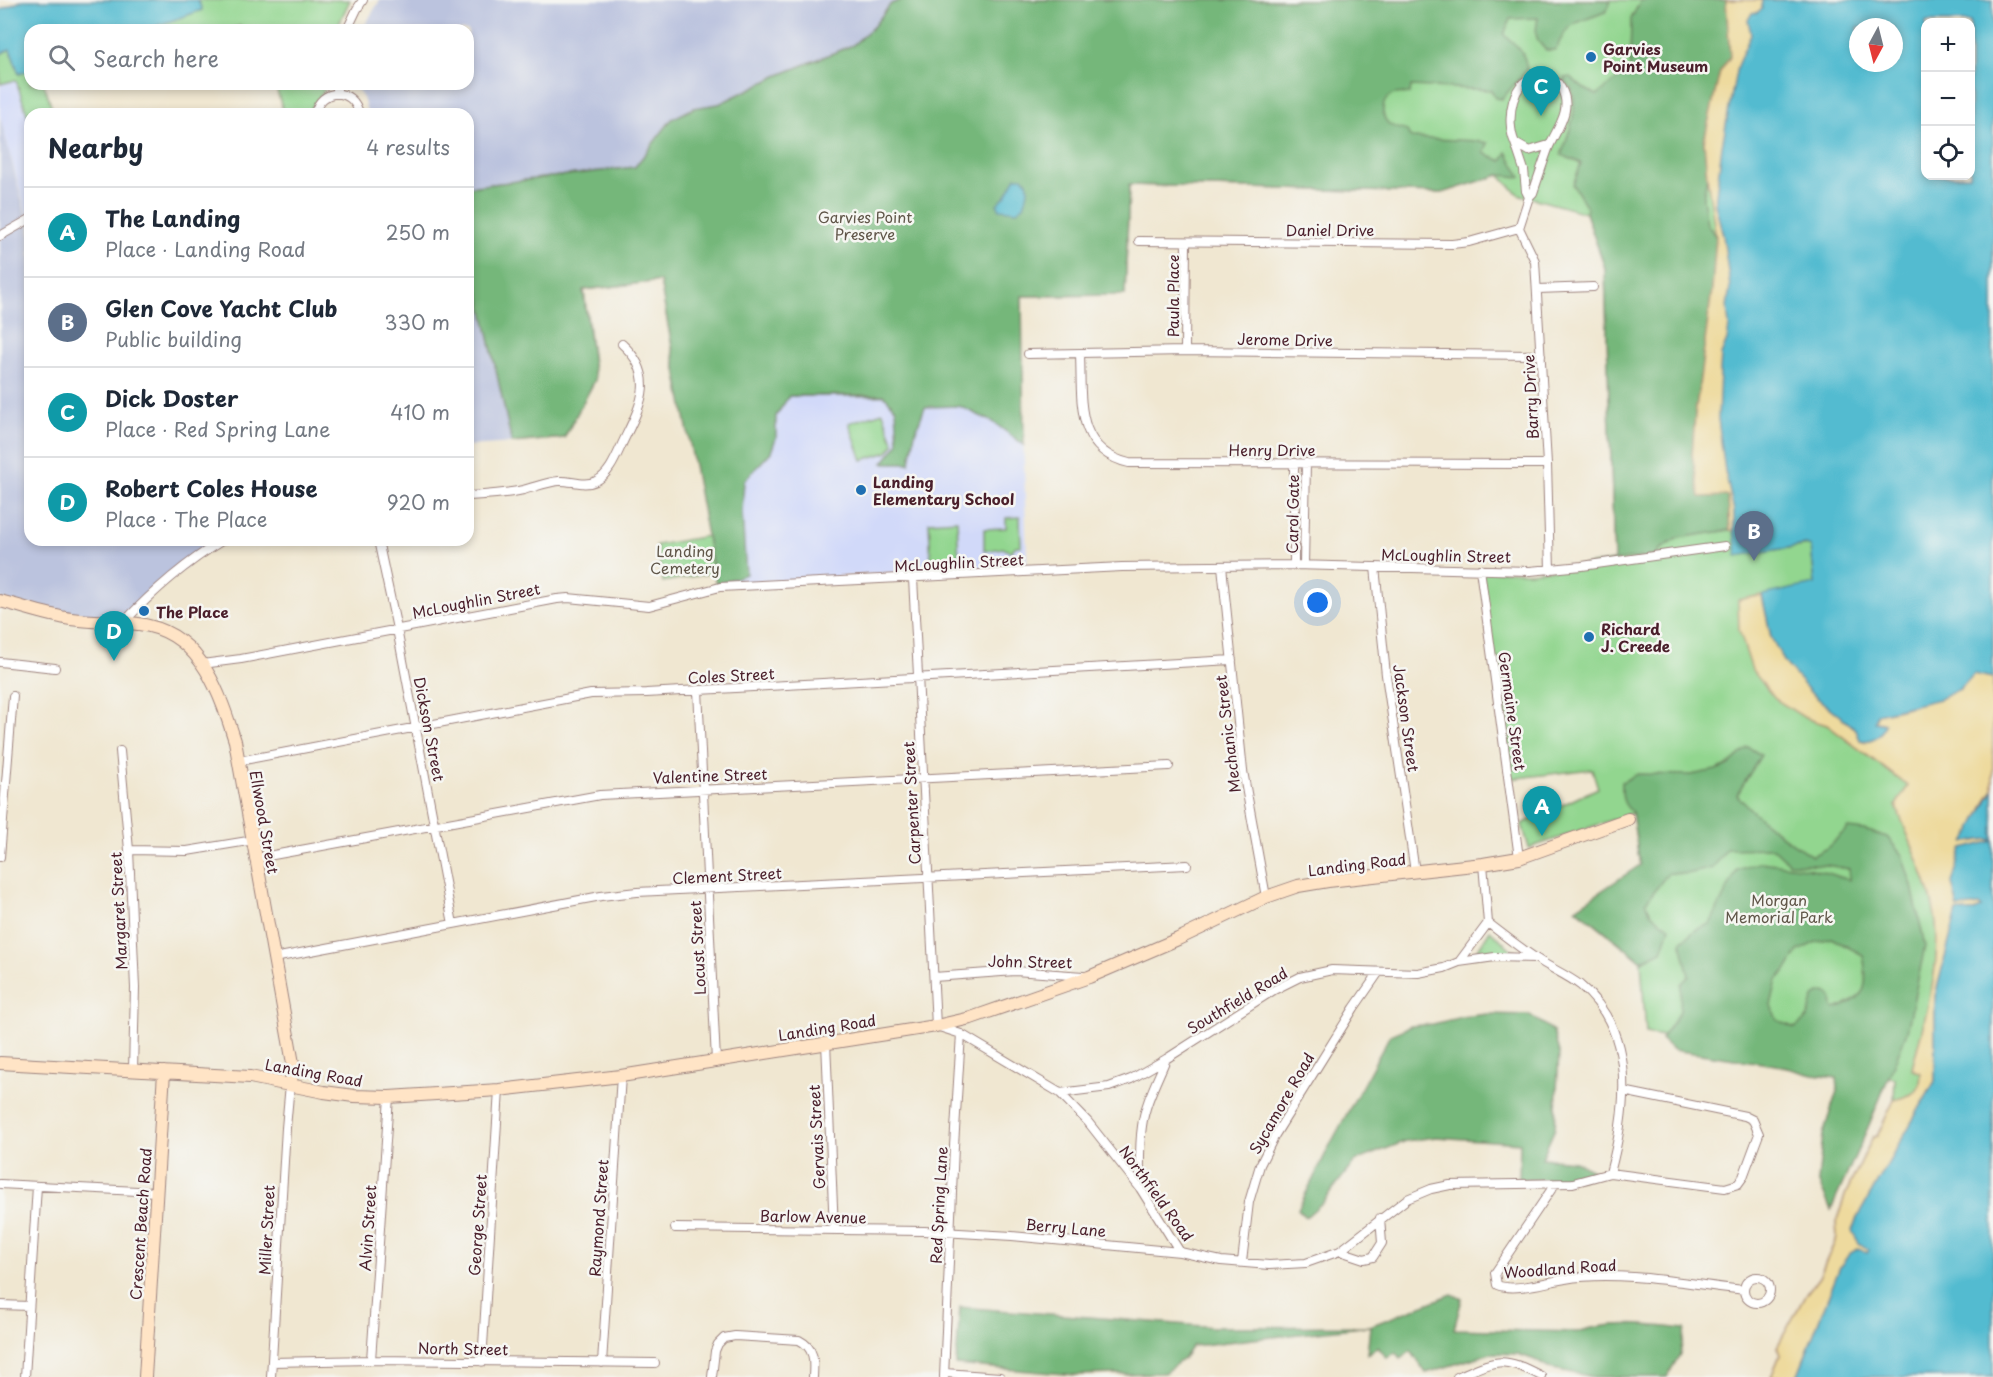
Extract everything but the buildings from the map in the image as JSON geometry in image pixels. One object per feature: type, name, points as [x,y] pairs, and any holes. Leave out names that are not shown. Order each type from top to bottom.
[{"type":"street","points":[[350,24],[363,0]]},
{"type":"street","points":[[1519,228],[1550,145],[1558,132],[1566,105],[1564,94],[1555,80],[1541,76],[1523,83],[1512,104],[1510,125],[1529,197]]},
{"type":"street","points":[[318,108],[325,98],[337,94],[351,99],[357,108]]},
{"type":"street","points":[[1515,143],[1529,151],[1550,145]]},
{"type":"street","points":[[0,236],[24,222]]},
{"type":"street","name":"Daniel Drive","points":[[1139,242],[1452,244],[1519,228]]},
{"type":"street","name":"Barry Drive","points":[[1519,228],[1536,261],[1547,464],[1550,570]]},
{"type":"street","name":"Paula Place","points":[[1185,351],[1186,242]]},
{"type":"street","points":[[1538,289],[1593,287]]},
{"type":"street","points":[[474,495],[522,490],[562,481],[586,484],[599,480],[614,461],[643,396],[643,383],[637,361],[622,344]]},
{"type":"street","name":"Jerome Drive","points":[[1028,354],[1185,351],[1541,355]]},
{"type":"street","name":"Henry Drive","points":[[1080,354],[1084,424],[1101,451],[1117,460],[1129,463],[1547,464]]},
{"type":"street","name":"Carol Gate","points":[[1294,463],[1294,565]]},
{"type":"street","name":"Carol Gate","points":[[1304,565],[1306,463]]},
{"type":"street","points":[[0,601],[71,619],[123,623],[167,582],[214,546]]},
{"type":"street","name":"Dickson Street","points":[[379,546],[398,629],[453,924]]},
{"type":"street","name":"McLoughlin Street","points":[[202,664],[242,659],[568,598],[649,606],[720,588],[1122,567],[1304,565],[1550,570],[1725,546]]},
{"type":"street","name":"Mechanic Street","points":[[1222,566],[1243,771],[1266,897]]},
{"type":"street","name":"Jackson Street","points":[[1375,567],[1386,675],[1415,872]]},
{"type":"street","name":"Germaine Street","points":[[1480,569],[1519,858]]},
{"type":"street","name":"Carpenter Street","points":[[913,578],[936,1026]]},
{"type":"street","name":"Ellwood Street","points":[[123,623],[147,625],[166,631],[184,642],[202,664],[226,713],[235,741],[254,840],[294,1069],[290,1084]]},
{"type":"street","name":"Coles Street","points":[[238,761],[574,696],[1232,660]]},
{"type":"street","points":[[0,662],[55,668]]},
{"type":"street","name":"Locust Street","points":[[698,690],[716,1060]]},
{"type":"street","points":[[0,857],[13,696]]},
{"type":"street","name":"Margaret Street","points":[[120,751],[129,850],[135,988],[133,1070]]},
{"type":"street","name":"Valentine Street","points":[[256,858],[600,795],[1169,766]]},
{"type":"street","name":"Landing Road","points":[[0,1064],[250,1077],[354,1096],[389,1097],[499,1090],[621,1076],[936,1026],[971,1018],[1089,977],[1266,897],[1298,886],[1519,858],[1628,819]]},
{"type":"street","points":[[129,850],[188,851],[254,840]]},
{"type":"street","points":[[1459,962],[1488,923],[1483,864]]},
{"type":"street","name":"Clement Street","points":[[274,958],[601,896],[637,892],[1187,865]]},
{"type":"street","points":[[1488,923],[1592,996],[1606,1015],[1617,1036],[1624,1074],[1619,1140],[1610,1173],[1716,1187],[1730,1187],[1738,1184],[1743,1177],[1759,1134],[1755,1122],[1745,1116],[1623,1091]]},
{"type":"street","name":"Southfield Road","points":[[1060,1093],[1109,1087],[1131,1078],[1166,1059],[1274,990],[1300,977],[1332,970],[1429,971],[1459,962],[1495,957],[1535,958]]},
{"type":"street","name":"John Street","points":[[934,977],[1015,971],[1089,977]]},
{"type":"street","name":"Sycamore Road","points":[[1242,1262],[1249,1202],[1260,1165],[1275,1135],[1379,972]]},
{"type":"street","name":"Northfield Road","points":[[936,1026],[961,1034],[1060,1093],[1088,1122],[1140,1188],[1179,1252],[1221,1262],[1280,1265],[1306,1263],[1340,1251],[1407,1199],[1431,1189],[1450,1185],[1584,1182],[1610,1173]]},
{"type":"street","name":"Red Spring Lane","points":[[944,1375],[961,1034]]},
{"type":"street","name":"Gervais Street","points":[[826,1042],[834,1230]]},
{"type":"street","points":[[1140,1188],[1142,1124],[1147,1105],[1166,1059]]},
{"type":"street","name":"Crescent Beach Road","points":[[145,1377],[164,1072]]},
{"type":"street","name":"Raymond Street","points":[[602,1363],[621,1076]]},
{"type":"street","name":"Miller Street","points":[[271,1377],[290,1084]]},
{"type":"street","name":"George Street","points":[[482,1362],[499,1090]]},
{"type":"street","name":"Alvin Street","points":[[371,1360],[389,1097]]},
{"type":"street","points":[[0,1184],[157,1192]]},
{"type":"street","name":"Woodland Road","points":[[1555,1184],[1495,1273],[1497,1285],[1514,1287],[1573,1278],[1620,1276],[1744,1290]]},
{"type":"street","points":[[25,1377],[37,1186]]},
{"type":"street","points":[[1340,1251],[1364,1259],[1373,1257],[1382,1243],[1380,1218]]},
{"type":"street","name":"Barlow Avenue","points":[[675,1228],[950,1232]]},
{"type":"street","name":"Berry Lane","points":[[950,1232],[1179,1252]]},
{"type":"street","points":[[0,1305],[29,1306]]},
{"type":"street","points":[[712,1377],[718,1344],[724,1338],[735,1336],[799,1340],[807,1344],[814,1360],[813,1377]]},
{"type":"street","name":"North Street","points":[[272,1362],[371,1360],[655,1363]]},
{"type":"street","points":[[1457,1377],[1497,1361],[1518,1364],[1541,1376]]},
{"type":"street","points":[[944,1375],[1000,1377]]},
{"type":"shaded area","points":[[380,0],[902,0],[891,4],[874,26],[853,45],[777,76],[719,104],[694,108],[654,141],[635,167],[474,186],[474,108],[366,108],[357,90],[474,90],[474,24],[366,24]]},
{"type":"shaded area","points":[[16,80],[25,108],[24,205],[0,117],[0,84]]},
{"type":"shaded area","points":[[0,117],[24,209],[24,546],[212,546],[121,620],[72,616],[0,599]]},
{"type":"shaded area","points":[[474,269],[488,331],[512,443],[474,446]]},
{"type":"shaded area","name":"Landing Elementary School","points":[[1022,395],[1027,564],[716,585],[681,397]]},
{"type":"green space","points":[[198,0],[350,0],[339,24],[162,24],[201,10]]},
{"type":"green space","name":"Garvies Point Preserve","points":[[902,0],[1734,0],[1731,530],[1734,529],[1737,555],[1811,545],[1815,584],[1805,718],[1827,725],[1908,786],[1896,805],[1930,894],[1937,941],[1934,978],[1912,1069],[1921,1073],[1921,1080],[1915,1092],[1894,1100],[1895,1078],[1646,1033],[1641,961],[1576,908],[1640,866],[1632,813],[1529,848],[1522,824],[1598,788],[1592,769],[1509,779],[1481,570],[1530,572],[1614,561],[1605,268],[1586,213],[1518,194],[1499,175],[1442,193],[1129,185],[1125,295],[1022,296],[1022,395],[681,397],[660,281],[584,290],[595,380],[564,438],[512,443],[474,269],[474,186],[635,167],[672,119],[694,108],[719,104],[777,76],[853,45],[874,26],[891,4]]},
{"type":"green space","name":"Garvies Point Preserve","points":[[902,0],[1610,0],[1607,11],[1571,26],[1555,50],[1546,50],[1537,39],[1538,18],[1510,19],[1504,35],[1520,50],[1525,59],[1527,71],[1502,99],[1495,98],[1491,90],[1411,86],[1410,94],[1392,95],[1385,102],[1384,117],[1388,123],[1407,131],[1411,138],[1488,143],[1484,153],[1502,161],[1507,152],[1521,177],[1499,175],[1442,193],[1129,185],[1125,295],[1022,296],[1024,445],[993,422],[959,406],[925,407],[915,433],[910,463],[883,463],[898,444],[896,409],[884,395],[789,396],[776,416],[776,438],[771,452],[744,481],[742,512],[746,574],[716,585],[660,281],[583,290],[595,380],[564,438],[512,443],[474,269],[474,186],[635,167],[672,119],[694,108],[719,104],[777,76],[853,45],[874,26],[891,4]]},
{"type":"green space","points":[[1641,0],[1726,0],[1730,57],[1720,72],[1704,141],[1707,177],[1703,198],[1707,224],[1716,237],[1712,290],[1695,415],[1692,455],[1728,496],[1730,530],[1678,538],[1658,551],[1658,555],[1614,561],[1605,268],[1586,213],[1587,207],[1573,185],[1581,163],[1561,155],[1572,123],[1574,106],[1572,90],[1564,78],[1570,77],[1583,88],[1597,95],[1630,69],[1631,19]]},
{"type":"green space","points":[[10,49],[19,74],[24,72],[24,90],[46,90],[52,108],[25,108],[16,80],[0,84],[0,54]]},
{"type":"green space","points":[[277,90],[324,90],[311,108],[282,108]]},
{"type":"green space","points":[[883,412],[894,444],[888,452],[862,460],[849,423]]},
{"type":"green space","points":[[1020,517],[1021,546],[1016,546],[1010,552],[1003,548],[984,551],[984,529],[1006,528],[1006,518]]},
{"type":"green space","points":[[957,520],[959,560],[931,561],[929,522]]},
{"type":"green space","name":"Landing Cemetery","points":[[707,536],[713,573],[663,582],[656,545]]},
{"type":"green space","name":"Morgan Memorial Park","points":[[1748,747],[1761,755],[1737,795],[1763,821],[1812,856],[1827,848],[1848,828],[1864,830],[1887,837],[1902,855],[1912,886],[1925,946],[1907,1032],[1831,1210],[1818,1181],[1823,1134],[1838,1088],[1837,1078],[1812,1075],[1776,1065],[1673,1050],[1661,1039],[1680,1011],[1681,984],[1689,976],[1681,942],[1697,929],[1710,924],[1737,870],[1761,862],[1813,869],[1850,880],[1849,869],[1789,863],[1773,848],[1727,849],[1713,868],[1687,874],[1668,873],[1646,902],[1651,914],[1670,927],[1662,951],[1642,961],[1576,908],[1640,865],[1632,812],[1624,802],[1622,782],[1637,774],[1691,775],[1728,765]],"holes":[[[1831,938],[1863,955],[1865,983],[1860,996],[1854,1001],[1835,1009],[1829,994],[1824,992],[1814,997],[1809,1015],[1795,1028],[1777,1020],[1771,1005],[1777,980],[1788,968],[1798,951]]]},
{"type":"green space","points":[[1490,930],[1516,954],[1494,953],[1474,956]]},
{"type":"green space","points":[[1487,1014],[1530,1015],[1553,1031],[1559,1052],[1555,1128],[1542,1158],[1575,1161],[1592,1170],[1592,1176],[1582,1179],[1519,1180],[1520,1143],[1436,1137],[1406,1141],[1355,1161],[1323,1202],[1306,1217],[1298,1209],[1390,1035],[1411,1026]]},
{"type":"green space","points":[[1452,1294],[1462,1299],[1454,1329],[1577,1332],[1590,1328],[1631,1324],[1685,1329],[1680,1354],[1667,1377],[1594,1377],[1548,1368],[1518,1354],[1491,1353],[1426,1373],[1411,1351],[1401,1358],[1396,1352],[1387,1358],[1378,1347],[1367,1354],[1370,1326]]},
{"type":"green space","points":[[960,1307],[1215,1327],[1370,1326],[1192,1346],[1183,1359],[1164,1373],[1076,1375],[956,1365]]},
{"type":"sand","points":[[1726,0],[1785,0],[1735,531],[1730,530],[1728,496],[1700,497],[1692,455],[1712,290],[1716,237],[1704,141],[1720,72],[1730,57]]},
{"type":"sand","points":[[1762,595],[1771,637],[1811,693],[1856,729],[1860,740],[1866,742],[1883,723],[1875,722],[1877,714],[1905,708],[1960,689],[1974,674],[1993,678],[1993,790],[1966,842],[1989,839],[1993,841],[1990,843],[1979,905],[1982,908],[1971,912],[1957,912],[1935,996],[1935,1081],[1856,1220],[1870,1249],[1867,1253],[1840,1267],[1797,1377],[1771,1377],[1780,1355],[1777,1347],[1806,1294],[1819,1277],[1837,1237],[1836,1222],[1846,1193],[1873,1137],[1877,1136],[1894,1100],[1911,1095],[1919,1086],[1921,1073],[1912,1069],[1934,978],[1937,941],[1930,894],[1896,805],[1908,786],[1827,725],[1805,718],[1775,699],[1752,670],[1739,630],[1738,600]]},
{"type":"water","points":[[23,0],[198,0],[202,10],[162,24],[24,24],[24,72],[19,74],[10,49],[0,54],[0,10]]},
{"type":"water","points":[[1762,0],[1993,0],[1993,678],[1974,674],[1960,689],[1939,699],[1877,714],[1875,722],[1885,724],[1884,728],[1879,735],[1868,740],[1860,740],[1856,729],[1811,693],[1785,663],[1771,637],[1762,595],[1815,584],[1811,547],[1806,545],[1737,556],[1734,511],[1725,471],[1718,419],[1721,355],[1729,326],[1727,307],[1730,287],[1723,235],[1715,204],[1722,146],[1737,66],[1751,34],[1748,20],[1752,13],[1757,13],[1762,8]]},
{"type":"water","points":[[1016,177],[1023,177],[1027,183],[1028,191],[1024,206],[1017,211],[1000,209],[997,204],[1006,195]]},
{"type":"water","points":[[1993,790],[1993,841],[1989,839],[1965,842]]},
{"type":"water","points":[[1993,841],[1993,1377],[1797,1377],[1840,1267],[1849,1254],[1859,1248],[1867,1253],[1869,1250],[1859,1243],[1852,1231],[1856,1220],[1935,1081],[1935,996],[1957,911],[1971,912],[1982,908],[1979,905],[1958,908],[1952,883],[1962,849]]},
{"type":"place","name":"Garvies Point Museum","points":[[1591,57]]},
{"type":"place","name":"Dick Doster","points":[[1541,116]]},
{"type":"place","name":"Landing Elementary School","points":[[861,490]]},
{"type":"place","name":"Glen Cove Yacht Club","points":[[1754,561]]},
{"type":"place","name":"The Place","points":[[144,611]]},
{"type":"place","name":"Richard J. Creede","points":[[1589,637]]},
{"type":"place","name":"Robert Coles House","points":[[114,661]]},
{"type":"place","name":"The Landing","points":[[1542,836]]}]
